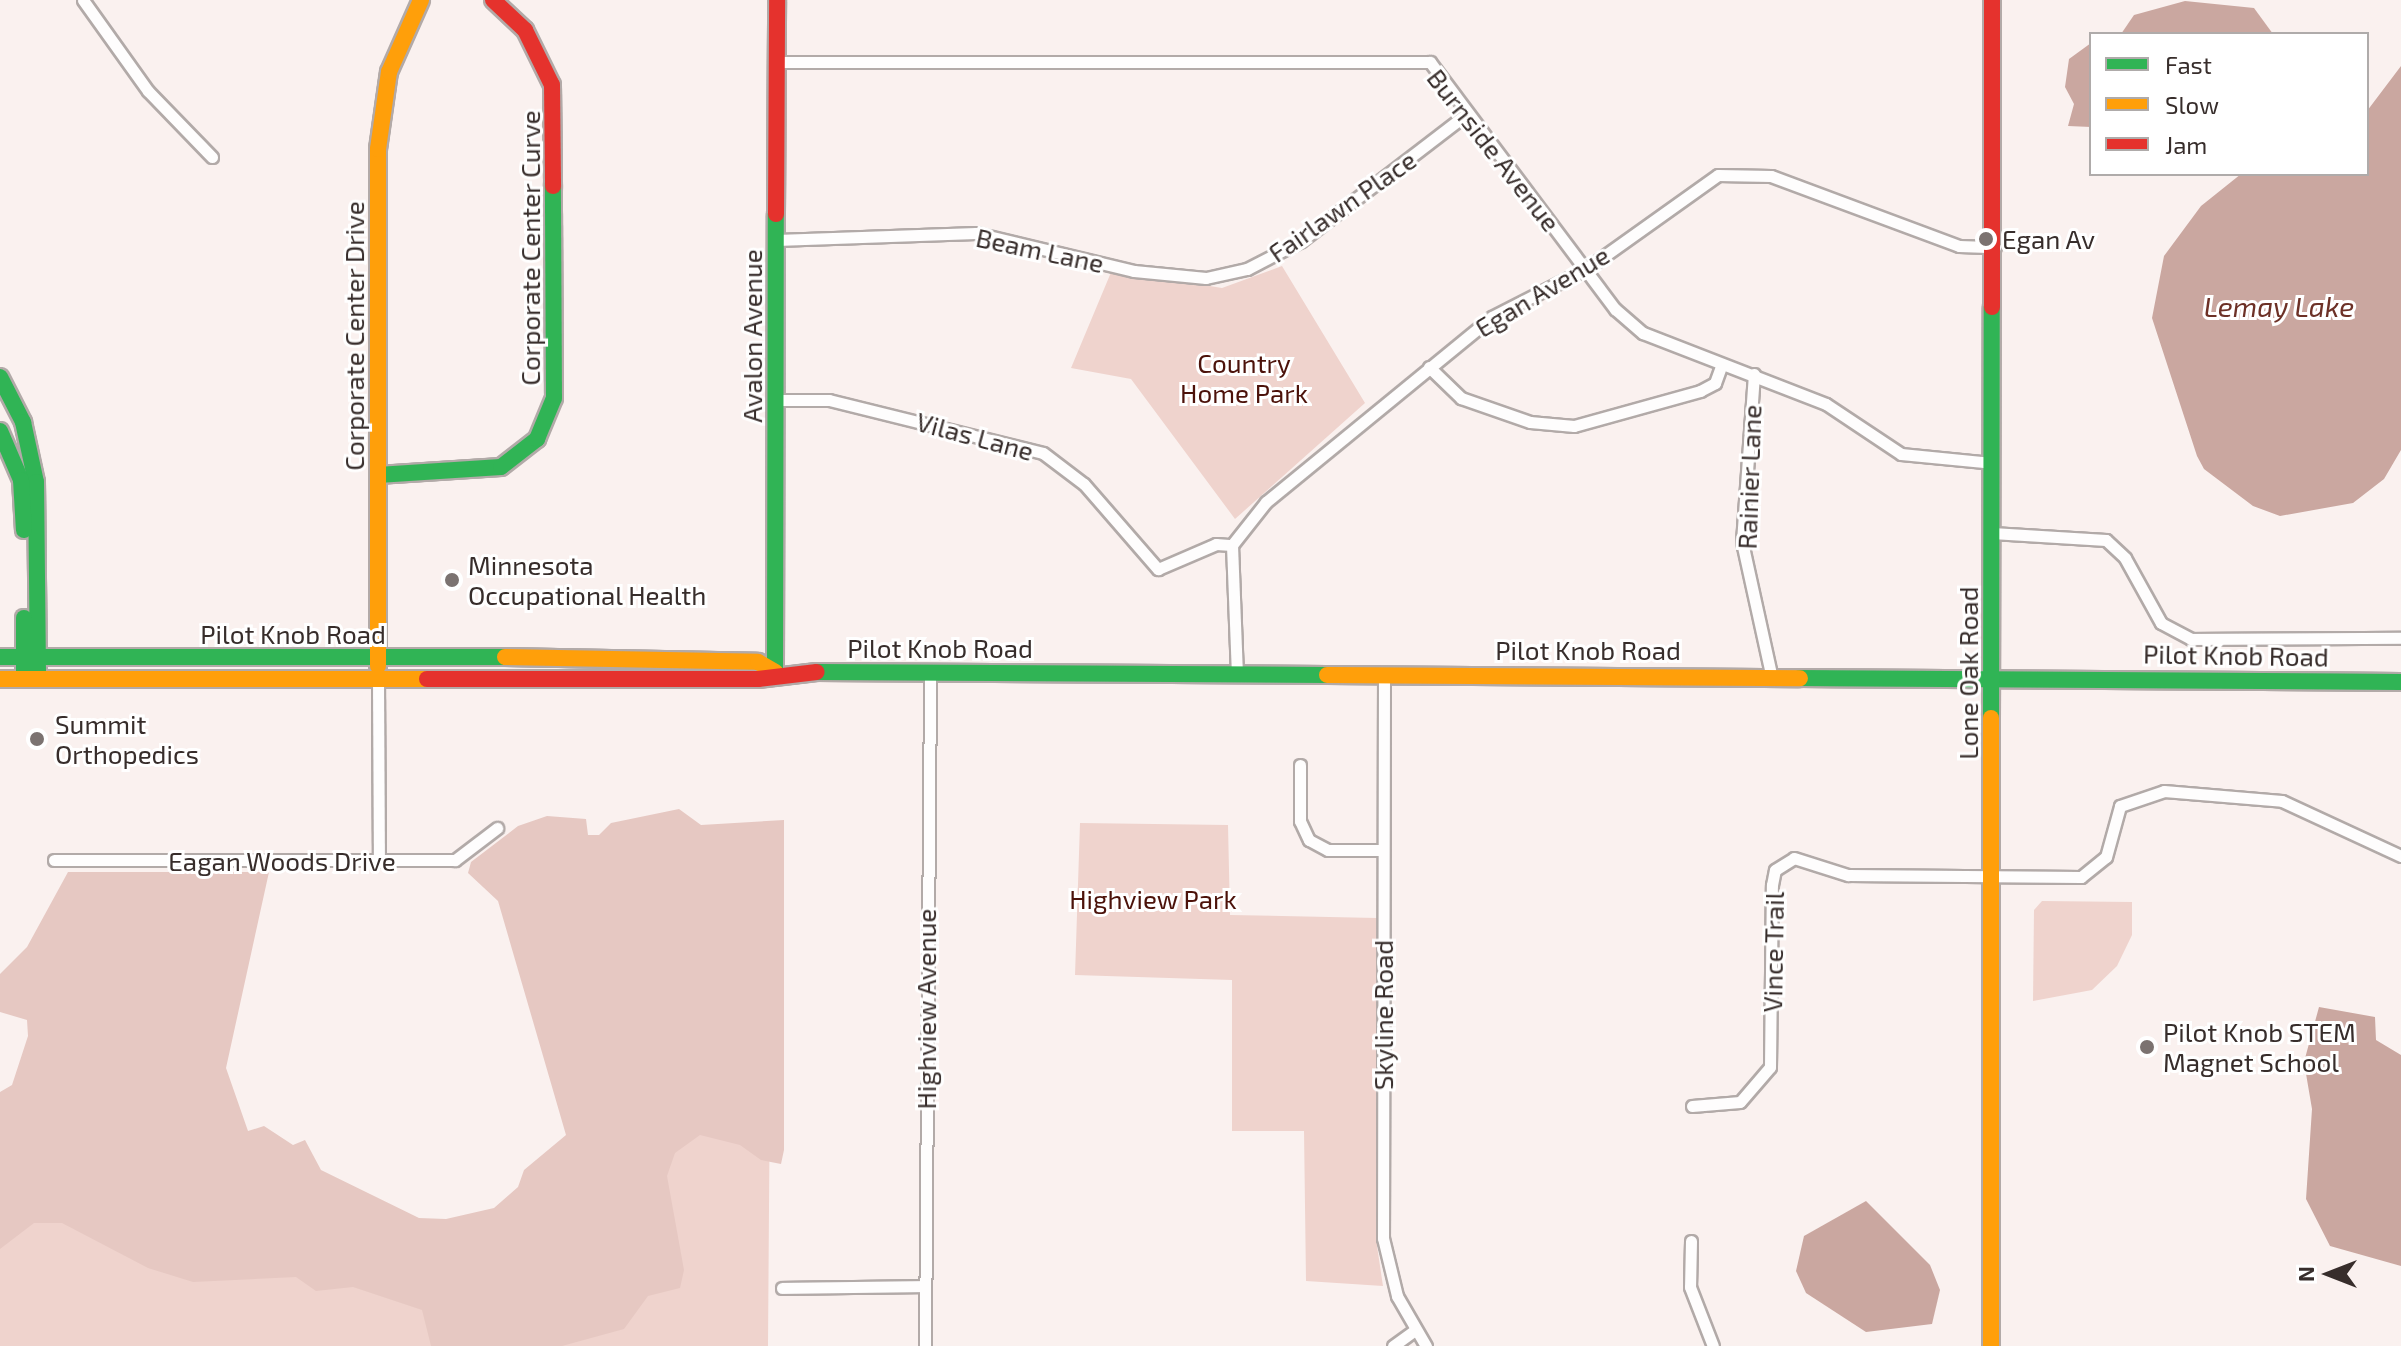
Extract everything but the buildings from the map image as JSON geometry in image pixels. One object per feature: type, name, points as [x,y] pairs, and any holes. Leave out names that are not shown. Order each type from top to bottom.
[{"type":"main road","name":"Corporate Center Drive","points":[[378,680],[380,110],[399,44],[421,0]]},
{"type":"main road","name":"Corporate Center Curve","points":[[378,475],[501,467],[537,439],[554,398],[552,85],[525,30],[493,0]]},
{"type":"main road","name":"Avalon Avenue","points":[[775,672],[777,0]]},
{"type":"main road","name":"Lone Oak Road","points":[[1991,1346],[1995,247],[1992,0]]},
{"type":"main road","points":[[0,377],[23,422],[36,482],[31,679]]},
{"type":"main road","points":[[0,431],[21,480],[31,657]]},
{"type":"main road","name":"Pilot Knob Road","points":[[0,657],[681,660],[758,662],[775,672]]},
{"type":"main road","points":[[681,660],[681,680]]},
{"type":"main road","name":"Pilot Knob Road","points":[[0,679],[681,680],[758,679],[775,672],[930,672],[1992,675],[2401,682]]},
{"type":"street","points":[[83,0],[148,91],[212,157]]},
{"type":"street","name":"Burnside Avenue","points":[[777,62],[1430,62],[1586,269],[1643,333],[1826,404],[1901,454],[1992,463]]},
{"type":"street","name":"Fairlawn Place","points":[[1206,278],[1247,269],[1301,241],[1468,113]]},
{"type":"street","name":"Egan Avenue","points":[[1232,545],[1246,519],[1492,317],[1586,269],[1696,185],[1741,172],[1959,246],[1995,247]]},
{"type":"street","name":"Beam Lane","points":[[776,240],[976,233],[1134,271],[1206,278]]},
{"type":"street","points":[[1429,367],[1461,398],[1530,422],[1574,426],[1700,391],[1715,383],[1722,364]]},
{"type":"street","name":"Rainier Lane","points":[[1754,374],[1742,542],[1771,674]]},
{"type":"street","name":"Vilas Lane","points":[[776,400],[829,400],[1043,453],[1084,484],[1158,569],[1216,544],[1232,545]]},
{"type":"street","points":[[1992,533],[2106,540],[2125,558],[2161,623],[2191,639],[2401,638]]},
{"type":"street","points":[[1232,545],[1237,673]]},
{"type":"street","name":"Highview Avenue","points":[[925,1346],[930,672]]},
{"type":"street","name":"Skyline Road","points":[[1384,673],[1383,1238],[1387,1268],[1415,1330],[1426,1346]]},
{"type":"street","points":[[378,680],[379,861]]},
{"type":"street","points":[[1300,765],[1300,821],[1309,840],[1328,850],[1383,850]]},
{"type":"street","points":[[1992,877],[2087,875],[2106,857],[2120,806],[2164,791],[2282,801],[2401,856]]},
{"type":"street","name":"Eagan Woods Drive","points":[[54,860],[455,860],[497,828]]},
{"type":"street","name":"Vince Trail","points":[[1692,1106],[1740,1102],[1770,1067],[1772,885],[1783,862],[1807,859],[1848,875],[1992,877]]},
{"type":"street","points":[[1691,1241],[1690,1287],[1713,1346]]},
{"type":"street","points":[[782,1288],[924,1286]]},
{"type":"street","points":[[1393,1346],[1415,1330]]},
{"type":"green space","name":"Country Home Park","points":[[1282,266],[1365,403],[1235,519],[1131,379],[1071,368],[1112,270],[1222,288]]},
{"type":"green space","name":"Highview Park","points":[[1080,823],[1228,825],[1230,915],[1377,918],[1377,1246],[1383,1286],[1306,1281],[1304,1131],[1232,1131],[1232,980],[1075,975]]},
{"type":"green space","points":[[2042,901],[2132,902],[2132,935],[2117,966],[2092,990],[2033,1001],[2034,910]]},
{"type":"green space","points":[[770,1072],[768,1346],[0,1346],[0,1143],[531,1308],[626,1092]]},
{"type":"shaded area","points":[[679,809],[701,825],[784,820],[784,1150],[781,1164],[761,1160],[740,1145],[700,1135],[675,1153],[667,1176],[684,1270],[680,1288],[648,1296],[624,1329],[562,1346],[431,1346],[422,1310],[353,1287],[316,1291],[296,1277],[193,1282],[148,1268],[62,1223],[34,1223],[0,1249],[0,1092],[12,1085],[28,1036],[27,1020],[0,1012],[0,974],[27,947],[68,872],[269,872],[226,1068],[248,1131],[264,1126],[293,1145],[305,1140],[321,1170],[419,1218],[446,1219],[494,1208],[518,1187],[524,1170],[566,1135],[498,901],[468,873],[471,862],[518,826],[547,816],[586,819],[588,835],[599,835],[611,823]]},
{"type":"water","points":[[2185,1],[2254,8],[2272,32],[2122,32],[2134,15]]},
{"type":"water","points":[[2089,44],[2089,127],[2068,126],[2074,104],[2065,87],[2069,59]]},
{"type":"water","name":"Lemay Lake","points":[[2401,66],[2401,450],[2384,479],[2353,503],[2280,516],[2253,506],[2204,469],[2197,456],[2152,318],[2164,256],[2201,206],[2238,176],[2369,176],[2369,108]]},
{"type":"water","points":[[2319,1007],[2375,1017],[2376,1040],[2401,1055],[2401,1266],[2330,1246],[2306,1199],[2312,1109],[2304,1062]]},
{"type":"water","points":[[1866,1201],[1930,1265],[1940,1290],[1932,1324],[1866,1332],[1806,1293],[1796,1271],[1804,1236]]},
{"type":"traffic: fast","points":[[378,475],[501,467],[537,439],[554,398],[553,186]]},
{"type":"traffic: fast","points":[[775,672],[776,214]]},
{"type":"traffic: fast","points":[[1991,718],[1992,307]]},
{"type":"traffic: fast","points":[[0,377],[23,422],[36,482],[38,679]]},
{"type":"traffic: fast","points":[[0,431],[21,480],[24,530]]},
{"type":"traffic: fast","points":[[24,618],[24,679]]},
{"type":"traffic: fast","points":[[0,657],[505,657]]},
{"type":"traffic: fast","points":[[817,672],[1327,675]]},
{"type":"traffic: fast","points":[[1800,678],[2401,682]]},
{"type":"traffic: slow","points":[[378,666],[378,149],[389,72],[421,0]]},
{"type":"traffic: slow","points":[[505,657],[758,662],[775,672]]},
{"type":"traffic: slow","points":[[1327,675],[1800,678]]},
{"type":"traffic: slow","points":[[0,679],[427,679]]},
{"type":"traffic: slow","points":[[1991,718],[1991,1346]]},
{"type":"traffic: jam","points":[[493,0],[525,30],[552,85],[553,186]]},
{"type":"traffic: jam","points":[[776,214],[777,0]]},
{"type":"traffic: jam","points":[[1992,0],[1992,307]]},
{"type":"traffic: jam","points":[[427,679],[758,679],[817,672]]},
{"type":"place","name":"Egan Av","points":[[1986,239]]},
{"type":"place","name":"Minnesota Occupational Health","points":[[452,580]]},
{"type":"place","name":"Summit Orthopedics","points":[[37,739]]},
{"type":"place","name":"Pilot Knob STEM Magnet School","points":[[2147,1047]]}]
